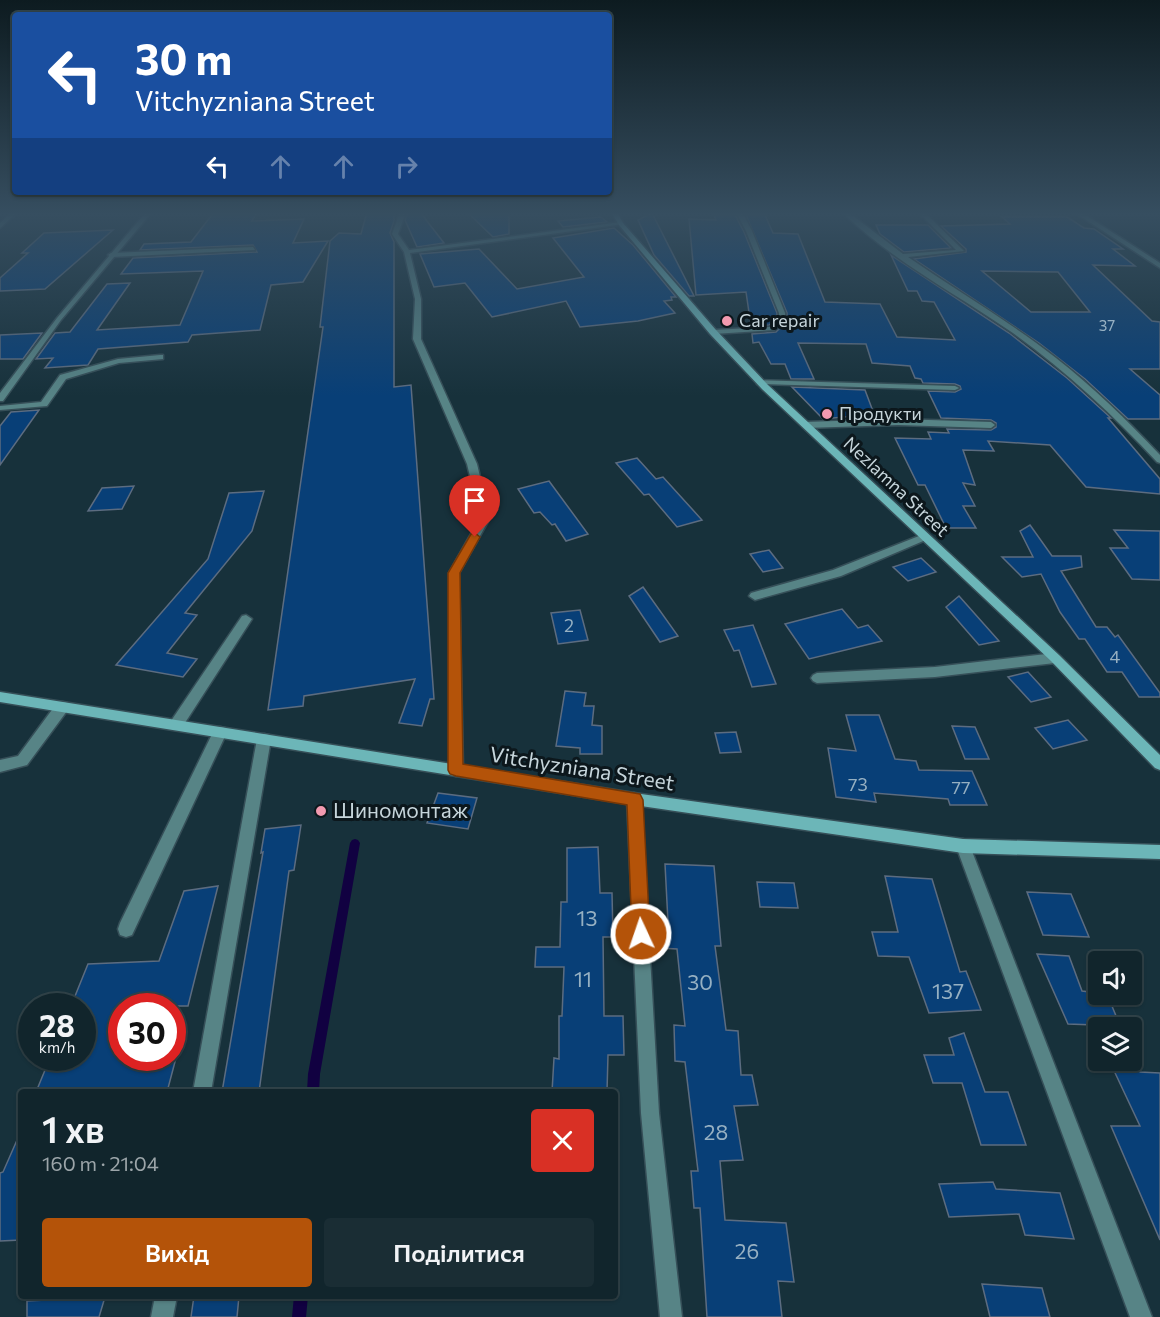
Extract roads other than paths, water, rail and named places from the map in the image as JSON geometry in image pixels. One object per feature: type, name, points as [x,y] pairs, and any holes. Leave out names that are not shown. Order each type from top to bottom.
[{"type":"street","points":[[0,399],[96,273]]},
{"type":"street","points":[[412,273],[418,299],[417,339],[472,464],[485,518],[454,573],[456,770]]},
{"type":"street","name":"Nezlamna Street","points":[[663,273],[760,382],[1055,658],[1160,764]]},
{"type":"street","points":[[713,332],[771,329],[782,319],[782,313],[765,273]]},
{"type":"street","points":[[928,273],[1015,331],[1079,379],[1160,460]]},
{"type":"street","points":[[0,408],[44,404],[63,377],[118,361],[160,357]]},
{"type":"street","points":[[760,382],[955,388]]},
{"type":"street","points":[[805,424],[898,422],[991,425]]},
{"type":"street","points":[[754,596],[837,573],[924,537]]},
{"type":"street","points":[[177,725],[246,619]]},
{"type":"street","points":[[817,678],[935,672],[1055,658]]},
{"type":"street","name":"Vitchyzniana Street","points":[[0,697],[634,800],[963,846],[1160,852]]},
{"type":"street","points":[[0,766],[22,761],[62,707]]},
{"type":"street","points":[[126,929],[220,732]]},
{"type":"street","points":[[203,1089],[264,739]]},
{"type":"street","points":[[634,800],[650,1113],[671,1317]]},
{"type":"street","points":[[963,846],[1141,1317]]},
{"type":"street","points":[[162,1317],[165,1299]]},
{"type":"waterway","points":[[313,1089],[355,843]]},
{"type":"waterway","points":[[299,1317],[301,1299]]},
{"type":"place","name":"Car repair","points":[[727,321]]},
{"type":"place","name":"Продукти","points":[[827,414]]},
{"type":"place","name":"Шиномонтаж","points":[[321,811]]}]
